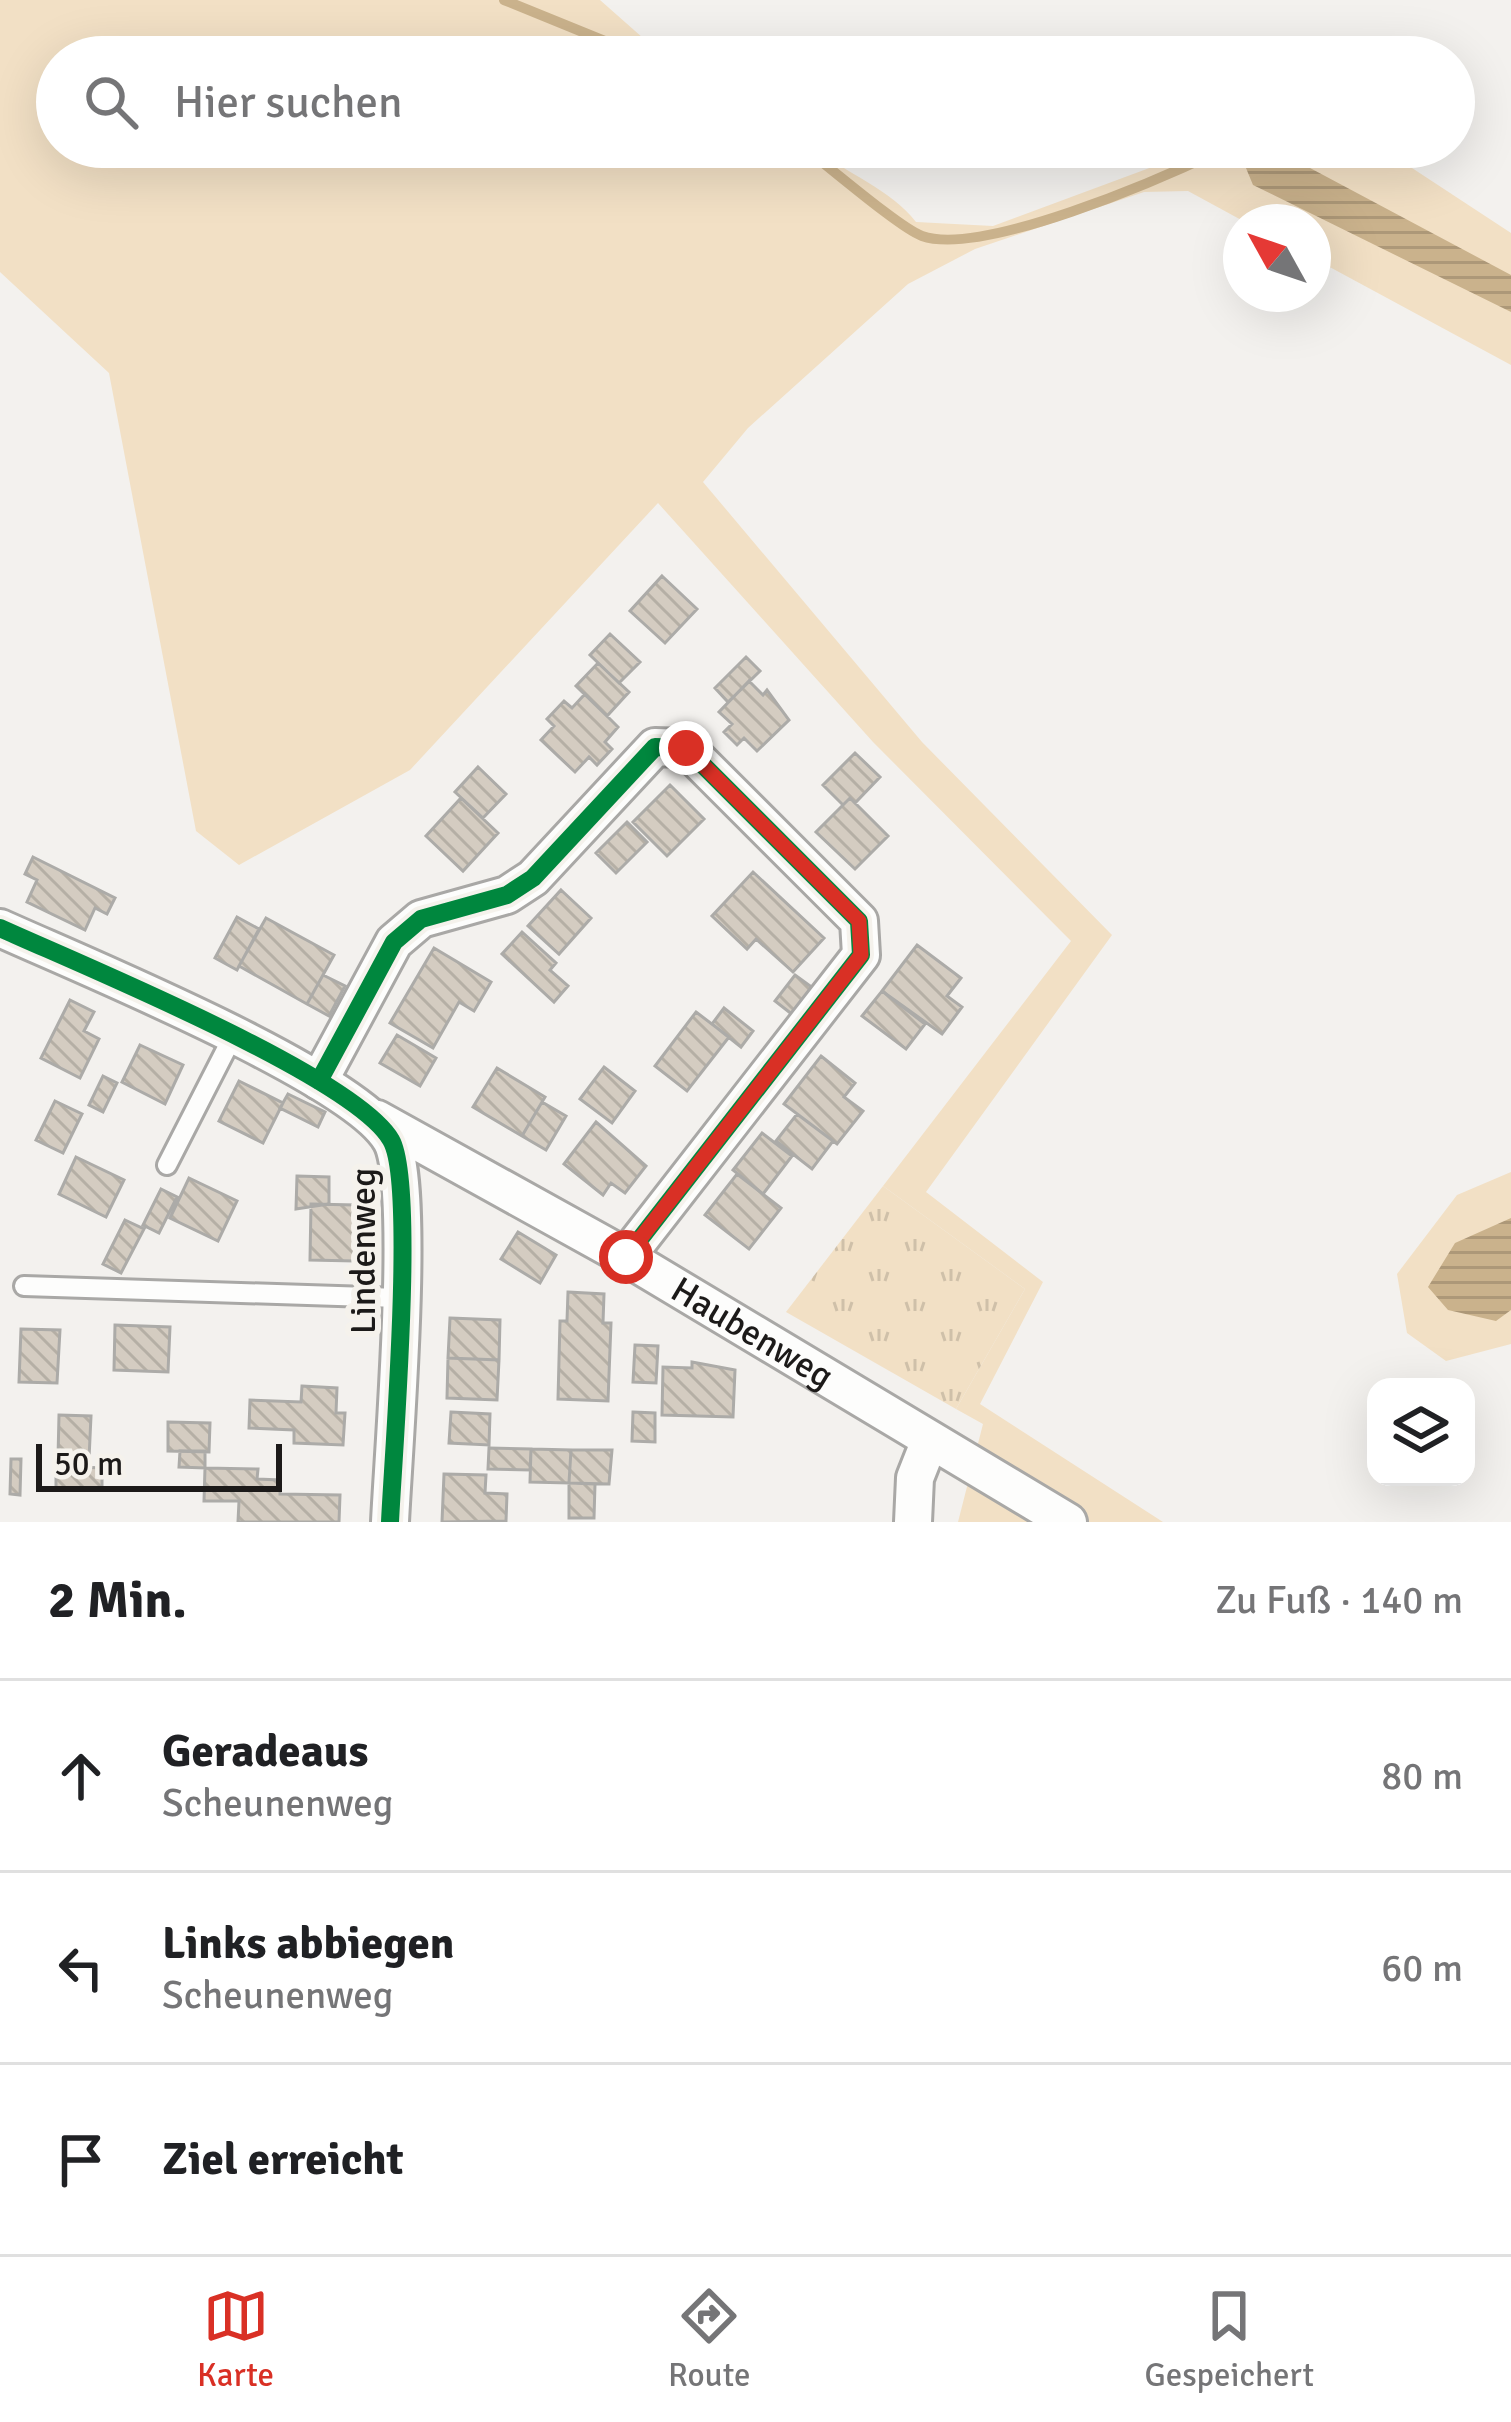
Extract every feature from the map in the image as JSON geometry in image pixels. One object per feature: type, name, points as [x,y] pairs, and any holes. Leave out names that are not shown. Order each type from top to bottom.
[{"type":"street","points":[[319,1081],[394,941],[421,919],[520,887],[655,747],[686,748],[859,921],[861,955],[626,1257]]},
{"type":"street","name":"Lindenweg","points":[[0,928],[319,1081],[368,1114],[391,1139],[400,1165],[390,1522]]},
{"type":"street","name":"Haubenweg","points":[[368,1114],[626,1257],[1068,1522]]},
{"type":"street","points":[[913,1522],[915,1478],[930,1440]]},
{"type":"lane","points":[[167,1165],[233,1036]]},
{"type":"lane","points":[[24,1286],[399,1298]]},
{"type":"green space","points":[[0,0],[600,0],[641,36],[36,36],[36,168],[844,168],[894,200],[916,222],[993,226],[1149,168],[1412,168],[1511,233],[1511,365],[1331,268],[1331,204],[1223,204],[1223,210],[1188,191],[1144,192],[975,249],[908,284],[748,428],[703,482],[922,742],[1112,935],[926,1192],[1043,1282],[980,1404],[1163,1522],[958,1522],[983,1424],[956,1409],[1025,1289],[883,1186],[1071,941],[873,742],[658,503],[410,770],[239,865],[196,831],[109,373],[0,272]]},
{"type":"green space","points":[[1511,1172],[1511,1344],[1446,1361],[1407,1333],[1397,1274],[1457,1195]]},
{"type":"green space","points":[[883,1186],[1025,1289],[956,1409],[786,1312]]},
{"type":"shaded area","points":[[1246,168],[1310,168],[1511,275],[1511,312],[1331,223],[1331,204],[1292,204],[1253,185]]},
{"type":"shaded area","points":[[1511,1218],[1511,1310],[1496,1321],[1448,1310],[1428,1287],[1455,1243]]},
{"type":"building","points":[[662,576],[697,609],[665,643],[630,611]]},
{"type":"building","points":[[610,634],[640,662],[619,683],[590,655]]},
{"type":"building","points":[[746,657],[760,671],[728,702],[715,688]]},
{"type":"building","points":[[598,663],[629,692],[607,716],[576,686]]},
{"type":"building","points":[[749,681],[763,695],[767,690],[789,720],[757,751],[744,738],[737,745],[724,732],[732,724],[719,712]]},
{"type":"building","points":[[585,694],[618,727],[605,742],[612,749],[597,765],[589,757],[575,772],[541,740],[554,726],[547,719],[564,701],[572,708]]},
{"type":"building","points":[[855,753],[880,777],[855,803],[850,798],[843,805],[823,785]]},
{"type":"building","points":[[478,767],[506,794],[483,818],[455,792]]},
{"type":"building","points":[[670,785],[704,819],[667,856],[633,822]]},
{"type":"building","points":[[461,798],[498,833],[463,871],[426,836]]},
{"type":"building","points":[[850,798],[888,836],[855,869],[816,832]]},
{"type":"building","points":[[627,822],[647,842],[616,873],[596,853]]},
{"type":"building","points":[[33,857],[115,898],[107,914],[95,908],[85,930],[27,902],[37,880],[25,874]]},
{"type":"building","points":[[753,872],[824,938],[793,972],[756,939],[747,949],[712,916]]},
{"type":"building","points":[[561,890],[591,918],[559,954],[528,926]]},
{"type":"building","points":[[237,917],[259,929],[237,970],[215,958]]},
{"type":"building","points":[[266,918],[334,955],[307,1004],[239,966]]},
{"type":"building","points":[[522,932],[556,963],[550,970],[568,986],[554,1002],[502,954]]},
{"type":"building","points":[[917,945],[961,978],[947,996],[962,1007],[942,1034],[882,991]]},
{"type":"building","points":[[434,948],[491,982],[474,1011],[459,1002],[433,1048],[390,1023]]},
{"type":"building","points":[[323,975],[345,986],[329,1016],[307,1004]]},
{"type":"building","points":[[795,975],[813,988],[793,1015],[775,1001]]},
{"type":"building","points":[[882,991],[925,1024],[906,1049],[862,1016]]},
{"type":"building","points":[[70,1000],[94,1012],[84,1031],[99,1039],[80,1078],[41,1058]]},
{"type":"building","points":[[724,1008],[753,1031],[741,1047],[712,1024]]},
{"type":"building","points":[[696,1012],[729,1037],[687,1091],[655,1066]]},
{"type":"building","points":[[397,1035],[436,1058],[420,1086],[380,1063]]},
{"type":"building","points":[[140,1045],[183,1065],[165,1104],[122,1082]]},
{"type":"building","points":[[821,1056],[855,1083],[844,1097],[863,1111],[837,1144],[784,1104]]},
{"type":"building","points":[[604,1067],[635,1091],[612,1123],[580,1099]]},
{"type":"building","points":[[497,1068],[545,1097],[522,1136],[473,1107]]},
{"type":"building","points":[[103,1076],[117,1083],[103,1112],[89,1105]]},
{"type":"building","points":[[239,1081],[283,1103],[263,1143],[219,1121]]},
{"type":"building","points":[[288,1094],[325,1112],[318,1127],[280,1108]]},
{"type":"building","points":[[55,1101],[82,1114],[63,1153],[36,1140]]},
{"type":"building","points":[[542,1102],[566,1116],[546,1150],[522,1136]]},
{"type":"building","points":[[797,1114],[833,1141],[812,1169],[776,1141]]},
{"type":"building","points":[[596,1122],[646,1166],[625,1193],[611,1183],[603,1195],[564,1164]]},
{"type":"building","points":[[762,1133],[792,1156],[763,1194],[733,1170]]},
{"type":"building","points":[[76,1157],[124,1180],[106,1217],[59,1194]]},
{"type":"building","points":[[737,1174],[781,1208],[749,1249],[705,1215]]},
{"type":"building","points":[[297,1176],[329,1177],[329,1204],[296,1209]]},
{"type":"building","points":[[189,1178],[237,1201],[218,1241],[170,1218]]},
{"type":"building","points":[[161,1189],[177,1197],[159,1233],[143,1225]]},
{"type":"building","points":[[311,1204],[355,1205],[354,1261],[310,1260]]},
{"type":"building","points":[[125,1220],[144,1229],[121,1273],[103,1264]]},
{"type":"building","points":[[518,1232],[556,1255],[540,1283],[501,1259]]},
{"type":"building","points":[[568,1292],[604,1294],[603,1323],[611,1323],[608,1401],[558,1399],[560,1321],[567,1321]]},
{"type":"building","points":[[450,1318],[500,1320],[499,1360],[448,1358]]},
{"type":"building","points":[[115,1325],[170,1327],[168,1372],[114,1370]]},
{"type":"building","points":[[21,1329],[60,1330],[57,1383],[19,1382]]},
{"type":"building","points":[[635,1345],[658,1346],[656,1383],[633,1382]]},
{"type":"building","points":[[448,1358],[499,1360],[497,1400],[447,1398]]},
{"type":"building","points":[[692,1362],[735,1370],[733,1417],[662,1415],[663,1367],[692,1368]]},
{"type":"building","points":[[302,1386],[337,1388],[336,1413],[345,1413],[343,1445],[294,1443],[294,1430],[249,1428],[250,1400],[301,1402]]},
{"type":"building","points":[[451,1412],[490,1414],[489,1445],[449,1443]]},
{"type":"building","points":[[633,1412],[655,1413],[655,1442],[632,1441]]},
{"type":"building","points":[[59,1415],[91,1416],[89,1459],[58,1458]]},
{"type":"building","points":[[168,1422],[210,1423],[209,1452],[168,1451]]},
{"type":"building","points":[[489,1448],[531,1449],[530,1470],[488,1469]]},
{"type":"building","points":[[531,1449],[571,1450],[569,1483],[530,1482]]},
{"type":"building","points":[[571,1450],[612,1450],[609,1484],[569,1483]]},
{"type":"building","points":[[180,1451],[205,1451],[205,1468],[179,1467]]},
{"type":"building","points":[[11,1459],[21,1459],[20,1495],[10,1494]]},
{"type":"building","points":[[56,1466],[102,1468],[102,1489],[56,1488]]},
{"type":"building","points":[[205,1468],[258,1469],[257,1479],[280,1480],[280,1494],[340,1495],[339,1522],[238,1522],[239,1501],[204,1501]]},
{"type":"building","points":[[444,1474],[486,1475],[485,1493],[507,1494],[506,1521],[442,1522]]},
{"type":"building","points":[[569,1483],[595,1484],[594,1518],[569,1518]]},
{"type":"waterway","points":[[504,0],[592,36]]},
{"type":"waterway","points":[[829,168],[912,231],[950,240],[986,236],[1072,212],[1181,168]]},
{"type":"cycle path","points":[[319,1081],[394,942],[421,919],[507,895],[533,878],[655,747],[686,748],[859,921],[861,955],[626,1257]]},
{"type":"cycle path","points":[[0,928],[272,1054],[367,1114],[391,1140],[402,1209],[402,1262],[390,1522]]},
{"type":"route","points":[[626,1257],[861,955],[859,921],[686,748]]}]
